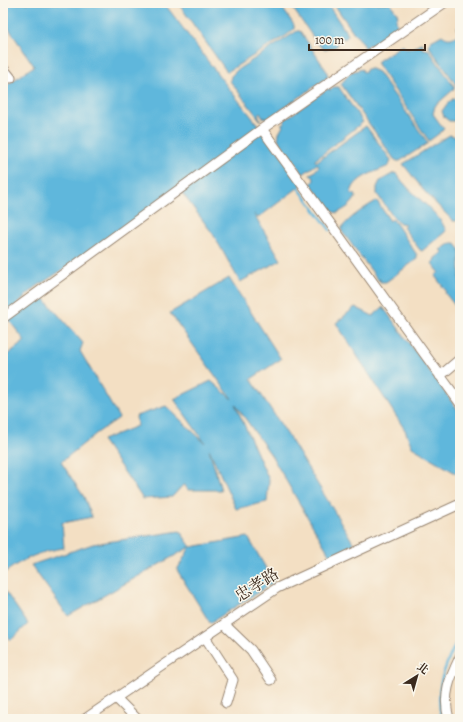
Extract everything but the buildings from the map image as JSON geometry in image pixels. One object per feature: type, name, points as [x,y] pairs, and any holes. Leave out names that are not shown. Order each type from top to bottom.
[{"type":"street","points":[[3,318],[262,129],[444,3]]},
{"type":"street","points":[[3,68],[11,78]]},
{"type":"street","points":[[262,129],[460,403]]},
{"type":"street","points":[[440,376],[460,359]]},
{"type":"street","name":"忠孝路","points":[[85,719],[277,588],[460,504]]},
{"type":"street","points":[[224,624],[251,650],[271,680]]},
{"type":"street","points":[[205,637],[233,680],[226,703]]},
{"type":"street","points":[[449,719],[446,708],[449,681],[460,657]]},
{"type":"street","points":[[116,698],[136,719]]},
{"type":"water","points":[[8,3],[164,3],[303,184],[258,218],[254,214],[281,260],[240,282],[213,234],[180,190],[110,239],[36,287],[7,313],[41,295],[83,343],[80,351],[119,418],[97,433],[61,462],[84,497],[92,517],[62,523],[64,548],[47,551],[32,556],[3,574],[3,358],[25,341],[5,315],[3,316],[3,88],[34,66],[3,20],[3,6]]},
{"type":"water","points":[[178,3],[279,3],[294,25],[294,29],[287,35],[227,72]]},
{"type":"water","points":[[289,3],[327,3],[348,35],[345,39],[341,37],[337,40],[337,46],[325,50],[318,44]]},
{"type":"water","points":[[333,3],[390,3],[398,17],[396,19],[397,26],[394,29],[394,34],[373,47],[369,44],[365,48],[363,43]]},
{"type":"water","points":[[460,26],[460,90],[429,45],[431,41],[442,35],[448,38],[455,37],[459,33],[457,27]]},
{"type":"water","points":[[297,31],[300,31],[326,70],[328,77],[267,120],[267,118],[262,117],[260,113],[258,115],[260,120],[230,81],[231,76],[237,70]]},
{"type":"water","points":[[420,43],[424,44],[421,48],[429,50],[455,88],[435,106],[433,114],[444,129],[429,141],[377,64],[378,61],[402,45],[408,49],[419,46]]},
{"type":"water","points":[[369,68],[378,72],[428,143],[400,161],[394,159],[341,84],[351,72],[362,69],[363,72]]},
{"type":"water","points":[[333,87],[339,87],[363,122],[315,160],[316,162],[366,126],[391,160],[389,166],[360,179],[353,188],[351,194],[355,194],[356,197],[352,203],[337,213],[331,211],[311,184],[314,180],[313,176],[310,174],[319,166],[317,164],[303,174],[278,139],[279,133],[283,126],[281,124],[284,123],[284,120],[329,88],[329,90],[331,90]]},
{"type":"water","points":[[454,98],[460,103],[460,121],[449,121],[444,117],[442,111]]},
{"type":"water","points":[[450,135],[456,137],[460,141],[460,219],[456,221],[453,221],[425,192],[403,164]]},
{"type":"water","points":[[394,173],[397,174],[408,188],[430,208],[442,222],[446,230],[422,251],[403,227],[405,224],[400,223],[394,218],[377,194],[377,187],[380,181]]},
{"type":"water","points":[[377,201],[390,221],[392,219],[395,222],[417,255],[417,259],[386,282],[380,282],[380,278],[379,281],[341,230],[351,218]]},
{"type":"water","points":[[451,243],[455,243],[460,249],[460,312],[445,293],[446,291],[435,276],[439,272],[432,263],[435,258],[443,252],[440,250]]},
{"type":"water","points":[[229,278],[281,359],[251,379],[291,440],[354,544],[331,557],[271,455],[235,404],[269,480],[267,502],[236,509],[209,449],[221,490],[188,490],[184,484],[172,497],[143,499],[102,440],[137,426],[136,416],[166,406],[205,443],[174,399],[211,381],[232,399],[170,313]]},
{"type":"water","points":[[355,307],[373,316],[383,307],[460,413],[460,472],[457,474],[412,447],[405,430],[336,323]]},
{"type":"water","points":[[180,531],[191,547],[248,537],[274,582],[210,623],[177,570],[190,547],[68,616],[31,565],[93,544]]},
{"type":"water","points":[[3,588],[28,624],[11,640],[3,631]]},
{"type":"waterway","points":[[297,186],[330,230]]},
{"type":"waterway","points":[[442,719],[439,696],[440,685],[446,665],[460,634]]}]
